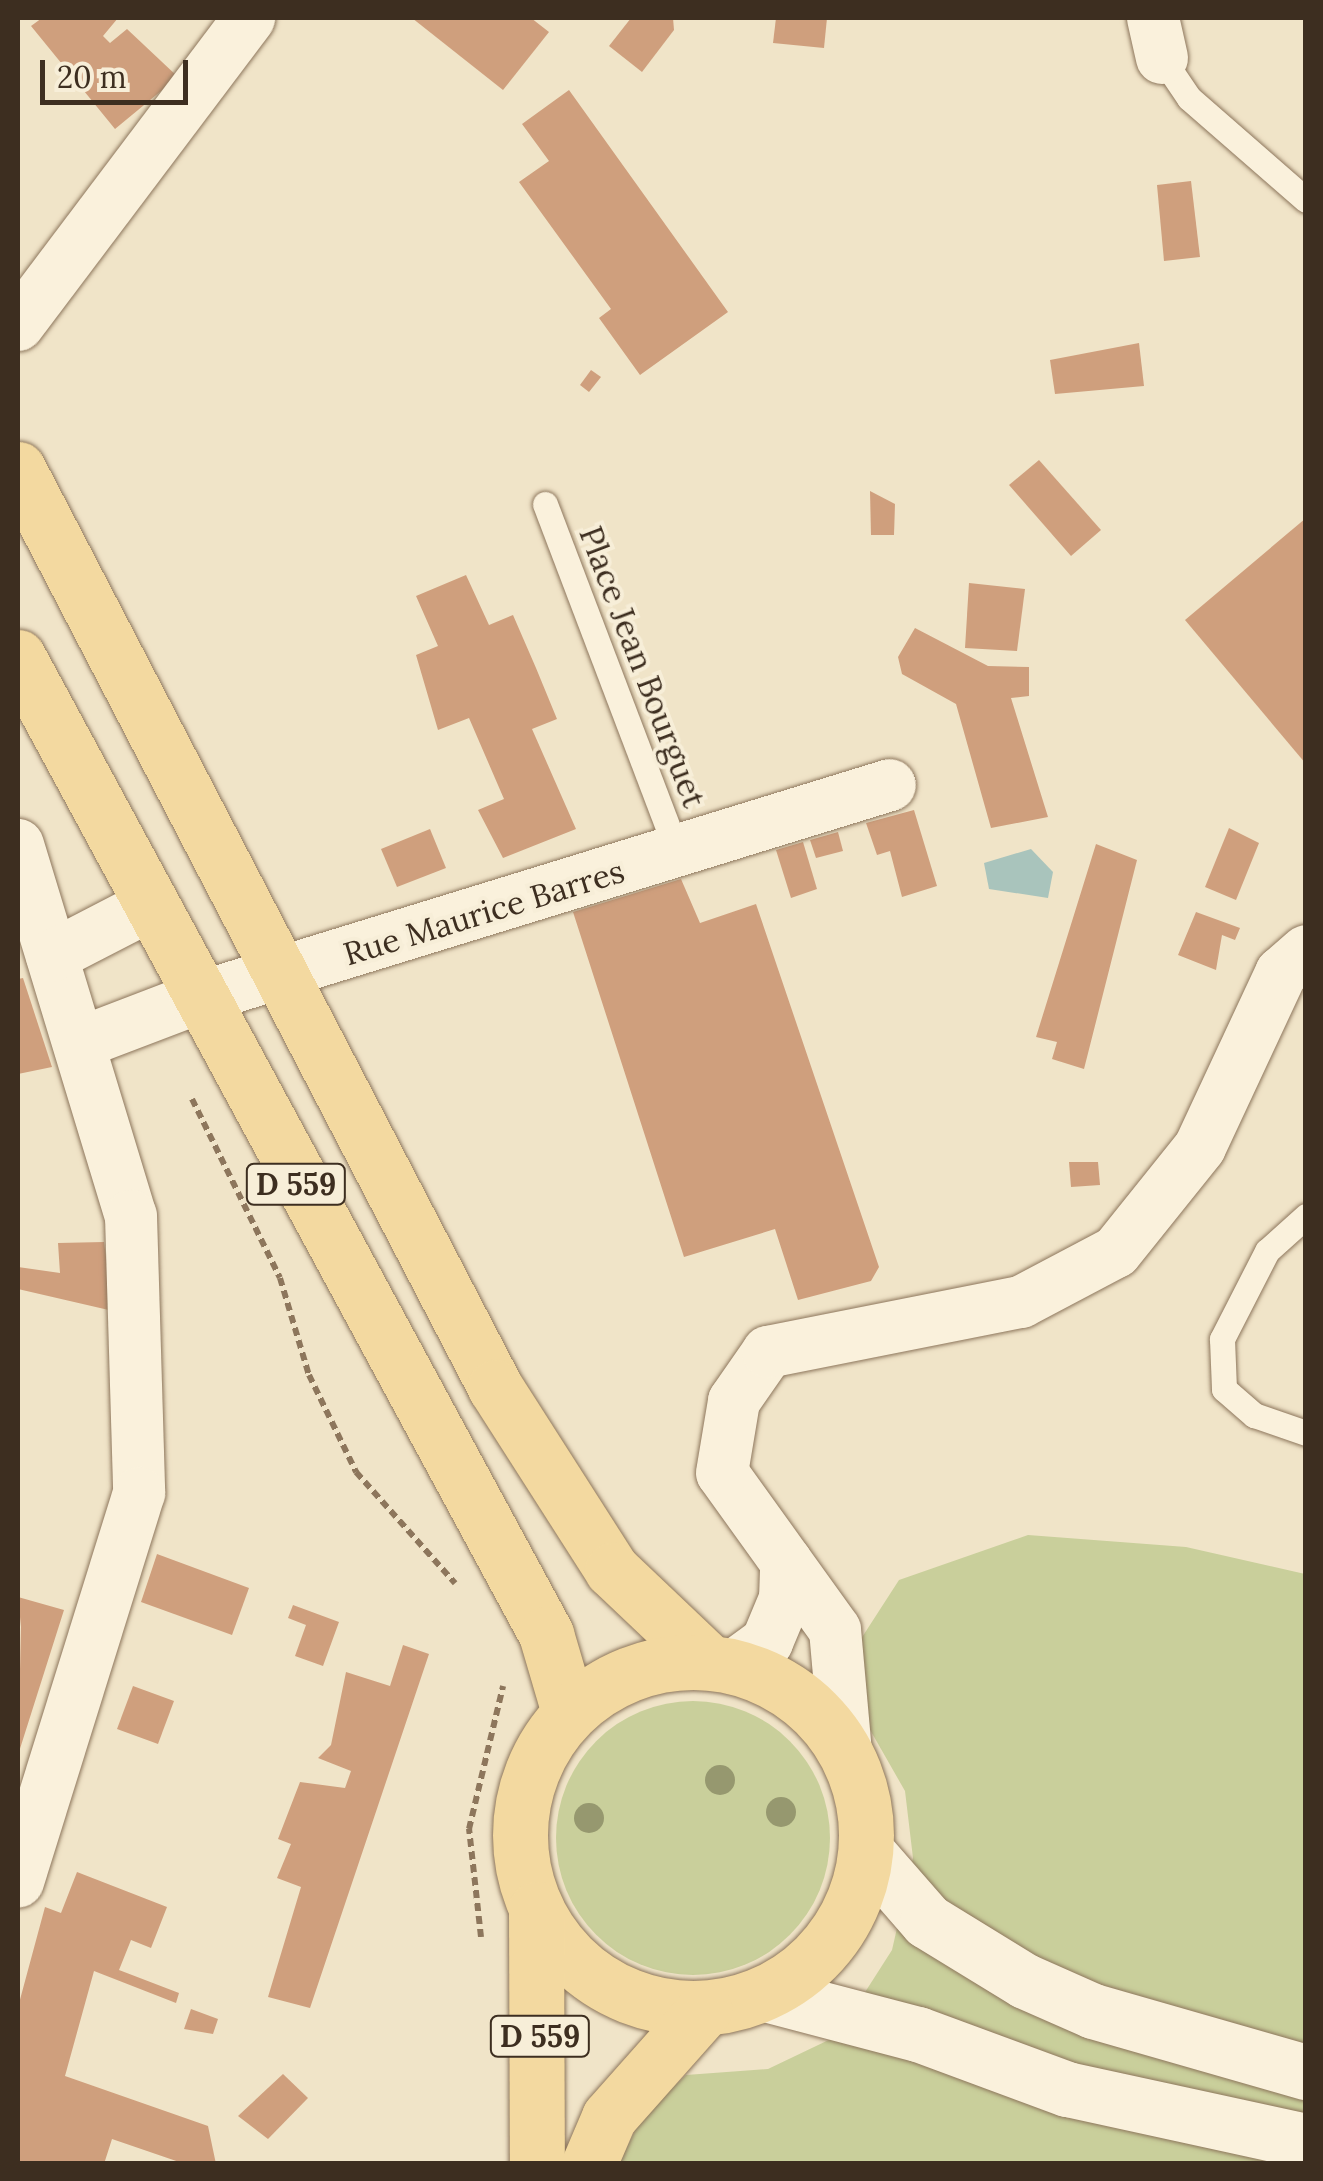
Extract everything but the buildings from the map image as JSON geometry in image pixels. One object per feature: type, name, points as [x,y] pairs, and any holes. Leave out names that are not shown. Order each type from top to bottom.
[{"type":"main road","name":"D 559","points":[[18,469],[274,976],[495,1387],[612,1570],[721,1664]]},
{"type":"main road","name":"D 559","points":[[18,657],[195,999],[546,1634],[570,1712]]},
{"type":"main road","points":[[866,1851],[834,1936],[765,1994],[705,2009],[623,1995],[568,1954],[536,1909],[521,1858],[522,1805],[539,1755],[570,1712],[658,1664],[721,1664],[799,1698],[846,1753],[866,1851],[928,1921],[1025,1981],[1093,2011],[1306,2072]]},
{"type":"main road","name":"D 559","points":[[536,1909],[537,2164]]},
{"type":"main road","points":[[765,1994],[886,2024],[1067,2089],[1306,2141]]},
{"type":"main road","points":[[588,2164],[609,2117],[705,2009]]},
{"type":"street","points":[[18,325],[249,18]]},
{"type":"street","name":"Rue Maurice Barres","points":[[80,1043],[195,999],[678,854],[890,785]]},
{"type":"street","points":[[18,844],[131,1216],[139,1494],[18,1882]]},
{"type":"street","points":[[52,956],[147,907]]},
{"type":"street","points":[[846,1753],[843,1654],[786,1562],[722,1473],[734,1401],[768,1352],[1021,1302],[1116,1252],[1200,1147],[1281,973],[1306,950]]},
{"type":"street","points":[[721,1664],[768,1642],[785,1599],[786,1562]]},
{"type":"lane","points":[[1158,38],[1189,98],[1306,200]]},
{"type":"lane","name":"Place Jean Bourguet","points":[[545,504],[678,854]]},
{"type":"lane","points":[[1306,1216],[1267,1251],[1222,1339],[1224,1389],[1254,1415],[1306,1433]]},
{"type":"path","points":[[185,1084],[280,1278],[309,1375],[356,1472],[460,1588]]},
{"type":"green space","points":[[1028,1535],[1186,1547],[1305,1574],[1305,2163],[619,2164],[641,2118],[686,2075],[768,2069],[837,2036],[892,1950],[913,1858],[905,1791],[853,1700],[857,1645],[899,1580]]},
{"type":"green space","points":[[693,1701],[720,1703],[746,1711],[790,1741],[820,1785],[828,1811],[828,1865],[820,1891],[790,1935],[746,1965],[720,1973],[693,1975],[666,1973],[640,1965],[596,1935],[566,1891],[558,1865],[556,1838],[558,1811],[566,1785],[596,1741],[640,1711],[666,1703]]},
{"type":"water","points":[[1031,849],[1053,872],[1048,898],[989,889],[984,863]]}]
